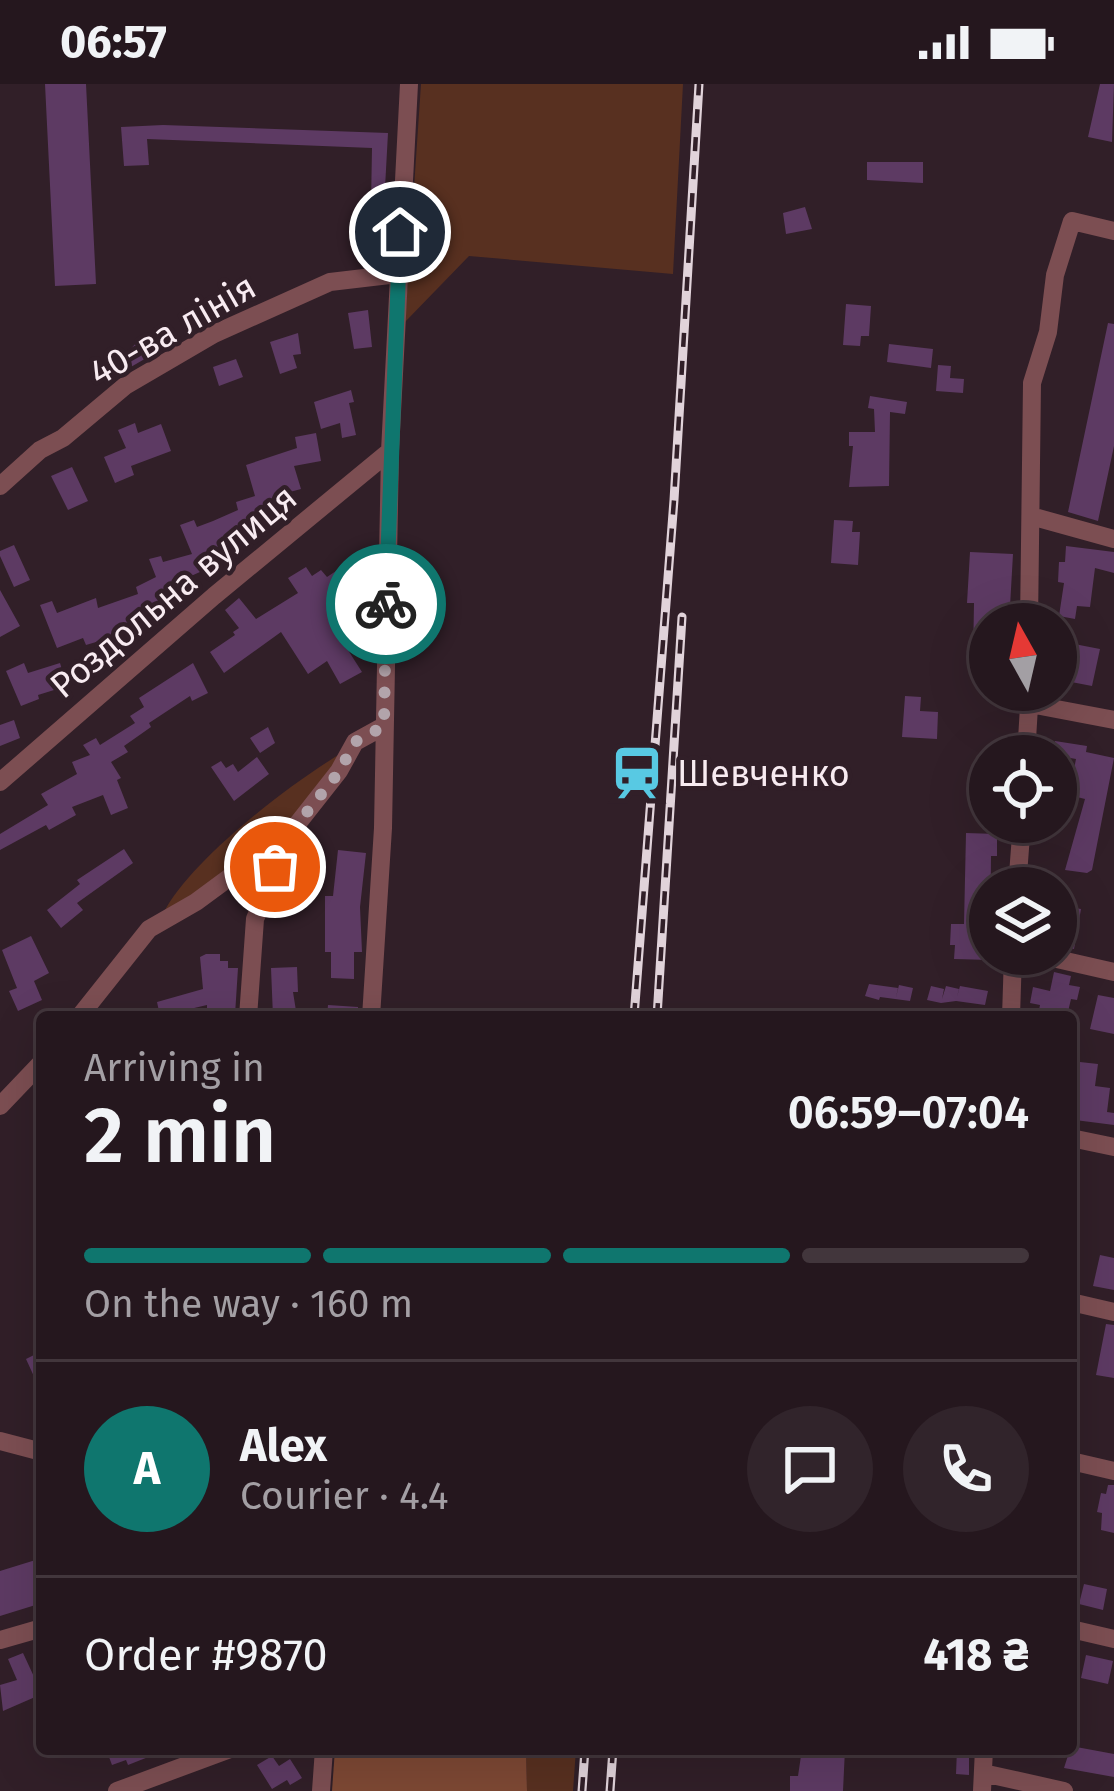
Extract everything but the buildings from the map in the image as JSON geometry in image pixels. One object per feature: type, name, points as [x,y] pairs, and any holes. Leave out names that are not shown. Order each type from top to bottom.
[{"type":"street","points":[[371,1011],[383,828],[390,451],[410,84]]},
{"type":"street","points":[[1029,603],[1032,383],[1048,332],[1055,275],[1072,221],[1114,230]]},
{"type":"street","name":"40-ва лінія","points":[[0,486],[125,386],[214,334],[330,282],[398,274]]},
{"type":"street","name":"Роздольна вулиця","points":[[0,782],[390,451]]},
{"type":"street","points":[[1031,516],[1114,539]]},
{"type":"street","points":[[1077,710],[1114,720]]},
{"type":"street","points":[[84,1011],[149,929],[196,902],[291,832],[339,772],[355,742],[384,726]]},
{"type":"street","points":[[248,1011],[255,919],[291,832]]},
{"type":"street","points":[[1077,964],[1114,972]]},
{"type":"street","points":[[1011,1011],[1012,975]]},
{"type":"street","points":[[0,1106],[36,1068]]},
{"type":"street","points":[[1077,1139],[1114,1147]]},
{"type":"street","points":[[1077,1303],[1114,1312]]},
{"type":"street","points":[[0,1441],[36,1450]]},
{"type":"street","points":[[1077,1462],[1114,1471]]},
{"type":"street","points":[[0,1640],[36,1630]]},
{"type":"street","points":[[1077,1630],[1114,1639]]},
{"type":"street","points":[[117,1791],[214,1755]]},
{"type":"street","points":[[322,1791],[324,1755]]},
{"type":"street","points":[[983,1782],[1064,1791]]},
{"type":"shaded area","points":[[421,84],[683,84],[673,274],[469,256],[405,322]]},
{"type":"shaded area","points":[[345,751],[289,827],[193,898],[163,914],[218,847],[271,802]]},
{"type":"shaded area","points":[[335,1755],[526,1755],[527,1791],[332,1791]]},
{"type":"shaded area","points":[[526,1755],[576,1755],[573,1791],[527,1791]]},
{"type":"railway","points":[[634,1011],[674,500],[699,84]]},
{"type":"railway","points":[[657,1011],[682,617]]},
{"type":"railway","points":[[582,1791],[585,1755]]},
{"type":"railway","points":[[610,1791],[613,1755]]},
{"type":"way so far","points":[[275,867],[291,832],[339,772],[355,742],[384,726],[386,604]]},
{"type":"place","name":"Шевченко","points":[[637,773]]},
{"type":"route","points":[[386,604],[400,232]]}]
